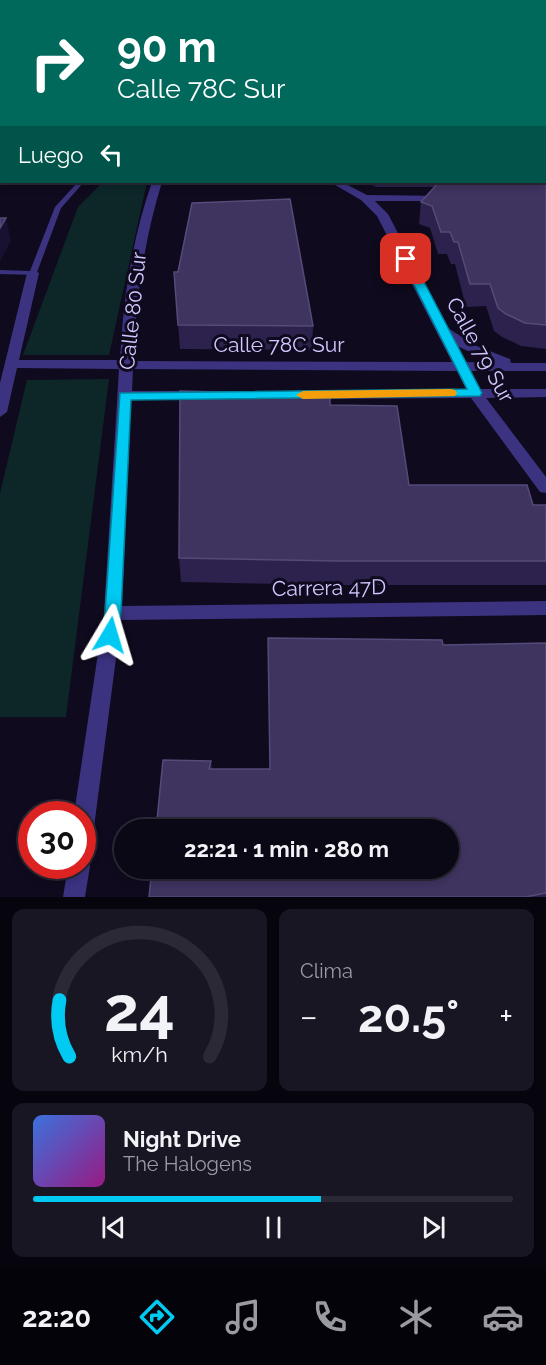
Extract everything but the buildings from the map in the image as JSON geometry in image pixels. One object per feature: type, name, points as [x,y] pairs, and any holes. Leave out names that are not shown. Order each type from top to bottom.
[{"type":"street","name":"Calle 80 Sur","points":[[87,801],[113,613],[131,299],[147,212],[157,183]]},
{"type":"street","points":[[337,183],[365,198],[456,198]]},
{"type":"street","name":"Calle 79 Sur","points":[[365,198],[376,207],[388,223],[475,393],[546,488]]},
{"type":"street","points":[[0,412],[33,273]]},
{"type":"street","points":[[443,330],[469,348],[494,360],[526,367]]},
{"type":"street","name":"Calle 78C Sur","points":[[11,364],[546,368]]},
{"type":"street","points":[[288,395],[546,393]]},
{"type":"street","points":[[124,396],[218,395]]},
{"type":"street","name":"Carrera 47D","points":[[113,613],[546,608]]},
{"type":"street","points":[[74,897],[77,879]]},
{"type":"lane","points":[[0,272],[33,273],[58,207],[80,183]]},
{"type":"green space","points":[[100,183],[147,183],[109,355],[23,355],[78,207]]},
{"type":"green space","points":[[109,379],[66,717],[0,717],[0,493],[27,380]]},
{"type":"slow traffic","points":[[303,395],[451,393]]},
{"type":"route","points":[[110,635],[124,396],[475,393],[406,259]]}]
